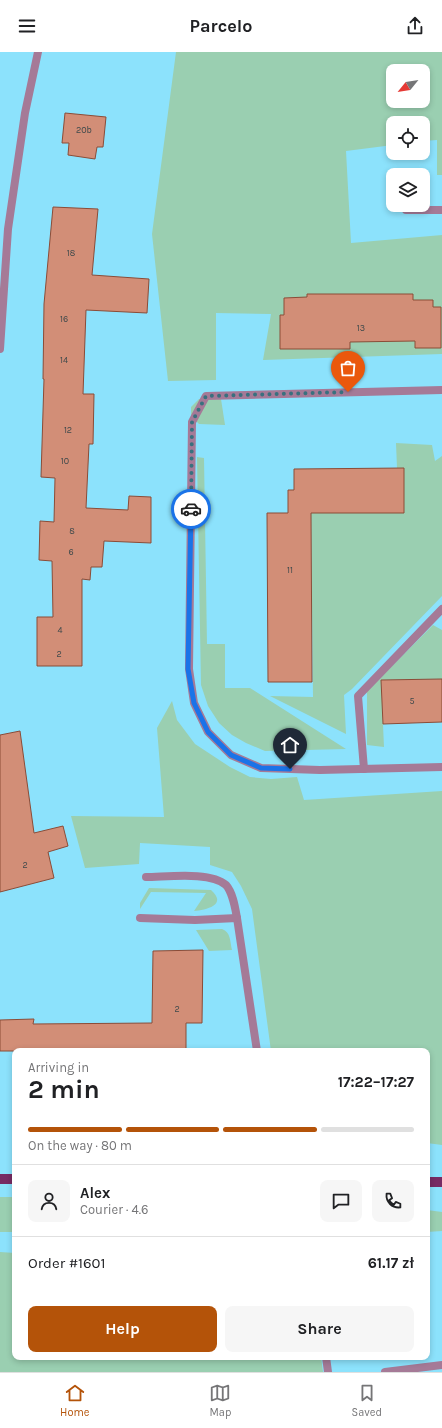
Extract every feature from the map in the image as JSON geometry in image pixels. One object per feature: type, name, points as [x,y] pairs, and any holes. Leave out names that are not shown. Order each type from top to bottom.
[{"type":"main road","points":[[0,1179],[12,1180]]},
{"type":"main road","points":[[430,1182],[442,1182]]},
{"type":"street","points":[[0,349],[8,229],[25,113],[38,52]]},
{"type":"street","points":[[430,210],[442,210]]},
{"type":"street","points":[[442,390],[206,396],[192,422],[188,669],[194,703],[208,732],[231,755],[261,768],[320,770],[442,767]]},
{"type":"street","points":[[364,769],[358,696],[442,609]]},
{"type":"street","points":[[146,878],[203,876],[216,879],[226,886],[234,902],[257,1048]]},
{"type":"street","points":[[140,918],[195,920],[237,918]]},
{"type":"street","points":[[326,1360],[328,1372]]},
{"type":"street","points":[[385,1372],[442,1365]]},
{"type":"green space","points":[[176,52],[442,52],[442,175],[437,175],[437,140],[430,140],[430,116],[386,116],[386,146],[346,151],[351,243],[442,235],[442,354],[263,360],[271,314],[216,313],[216,380],[168,381],[152,234]]},
{"type":"green space","points":[[199,399],[221,399],[225,425],[199,424],[191,416],[191,407]]},
{"type":"green space","points":[[396,443],[432,445],[435,461],[442,456],[442,596],[352,689],[344,695],[346,734],[270,696],[313,697],[311,513],[404,513],[404,469],[397,468]]},
{"type":"green space","points":[[197,457],[204,458],[207,644],[225,644],[225,688],[250,688],[346,749],[265,751],[232,735],[219,723],[208,706],[201,685]]},
{"type":"green space","points":[[433,625],[442,630],[442,679],[381,680],[384,747],[367,745],[367,691]]},
{"type":"green space","points":[[172,701],[177,720],[195,744],[230,767],[250,777],[271,779],[297,777],[304,800],[442,791],[442,1145],[430,1143],[430,1048],[271,1048],[252,909],[241,886],[232,872],[210,865],[210,847],[140,843],[139,864],[85,868],[71,816],[164,817],[157,728]]},
{"type":"green space","points":[[149,888],[211,890],[216,895],[217,899],[213,906],[194,911],[206,893],[151,892],[140,909],[140,903]]},
{"type":"green space","points":[[222,929],[229,935],[232,950],[209,951],[196,930]]},
{"type":"green space","points":[[0,1197],[12,1197],[12,1232],[0,1232]]},
{"type":"green space","points":[[430,1210],[442,1212],[442,1231],[430,1232]]},
{"type":"green space","points":[[0,1252],[12,1253],[12,1360],[321,1360],[323,1372],[0,1372]]},
{"type":"building","points":[[65,113],[106,117],[103,147],[97,147],[95,159],[68,155],[69,143],[62,143]]},
{"type":"building","points":[[53,207],[98,209],[92,275],[149,279],[147,313],[86,310],[83,394],[94,394],[93,444],[89,444],[86,508],[128,510],[129,496],[151,497],[151,543],[104,541],[102,567],[91,567],[90,580],[82,579],[82,666],[37,666],[37,617],[53,617],[52,561],[39,560],[40,521],[54,522],[55,478],[41,477],[44,379],[44,304]]},
{"type":"building","points":[[307,294],[413,294],[413,300],[433,300],[433,307],[441,307],[441,348],[415,348],[415,341],[350,342],[350,349],[280,349],[280,315],[284,315],[284,298],[307,297]]},
{"type":"building","points":[[404,468],[404,513],[311,513],[312,682],[268,682],[267,513],[288,513],[288,490],[294,490],[294,469]]},
{"type":"building","points":[[442,679],[442,722],[383,724],[381,680]]},
{"type":"building","points":[[20,731],[34,833],[63,826],[68,846],[48,852],[54,878],[0,892],[0,735]]},
{"type":"building","points":[[203,950],[202,1023],[186,1023],[186,1048],[12,1048],[12,1051],[0,1051],[0,1020],[34,1019],[33,1024],[152,1023],[153,951]]},
{"type":"way so far","points":[[191,509],[192,422],[206,396],[348,392]]},
{"type":"route","points":[[191,509],[188,669],[194,703],[208,732],[231,755],[261,768],[290,769]]}]
